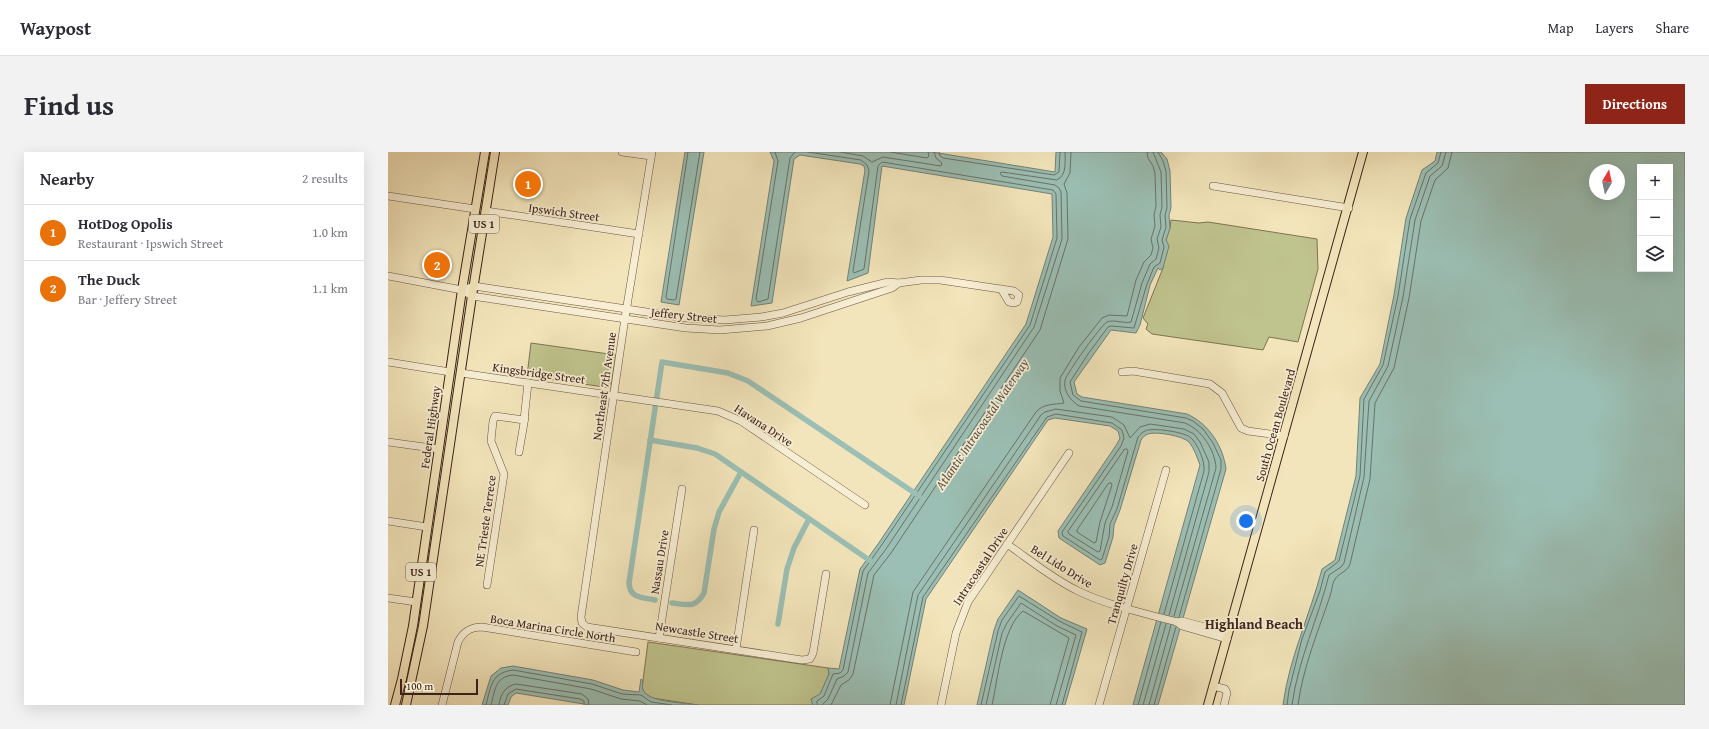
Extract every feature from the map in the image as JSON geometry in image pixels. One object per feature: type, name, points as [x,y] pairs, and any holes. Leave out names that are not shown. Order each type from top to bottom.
[{"type":"main road","name":"Federal Highway","points":[[395,705],[405,665],[416,602],[484,152]]},
{"type":"main road","name":"Federal Highway","points":[[406,705],[423,626],[460,373],[495,152]]},
{"type":"main road","name":"South Ocean Boulevard","points":[[1208,705],[1349,208],[1363,152]]},
{"type":"main road","points":[[442,427],[449,452]]},
{"type":"main road","points":[[439,449],[443,456],[446,470]]},
{"type":"main road","points":[[419,581],[422,595],[426,604]]},
{"type":"main road","points":[[416,602],[421,611],[423,626]]},
{"type":"street","points":[[622,152],[652,154]]},
{"type":"street","name":"Northeast 7th Avenue","points":[[582,623],[581,617],[625,318],[652,154]]},
{"type":"street","points":[[1213,186],[1349,208]]},
{"type":"street","points":[[388,196],[475,209]]},
{"type":"street","name":"Ipswich Street","points":[[486,211],[639,234]]},
{"type":"street","name":"Jeffery Street","points":[[388,276],[462,290],[472,296],[686,328],[712,330],[754,328],[784,322],[892,288],[899,283]]},
{"type":"street","name":"Jeffery Street","points":[[462,290],[474,286],[686,318],[737,320],[772,315],[798,309],[848,292],[888,282],[899,283],[921,280],[940,280],[1001,289]]},
{"type":"street","points":[[513,302],[514,292]]},
{"type":"street","points":[[712,330],[713,320]]},
{"type":"street","points":[[388,362],[450,372]]},
{"type":"street","points":[[1122,372],[1133,371],[1210,384],[1222,393],[1242,428],[1248,431],[1284,436]]},
{"type":"street","name":"Kingsbridge Street","points":[[460,373],[614,395]]},
{"type":"street","points":[[519,452],[528,383]]},
{"type":"street","name":"Havana Drive","points":[[614,395],[718,410],[737,418],[865,505]]},
{"type":"street","name":"NE Trieste Terrece","points":[[487,585],[504,474],[491,441],[493,421],[495,416],[524,420]]},
{"type":"street","points":[[388,442],[439,449]]},
{"type":"street","name":"Intracoastal Drive","points":[[941,705],[956,633],[962,615],[973,593],[1069,453]]},
{"type":"street","name":"Tranquilty Drive","points":[[1099,705],[1166,470]]},
{"type":"street","name":"Nassau Drive","points":[[659,638],[682,489]]},
{"type":"street","points":[[388,521],[427,527]]},
{"type":"street","points":[[736,650],[754,530]]},
{"type":"street","name":"Bel Lido Drive","points":[[1007,544],[1077,590],[1126,609],[1227,636]]},
{"type":"street","name":"Newcastle Street","points":[[582,623],[587,627],[802,660],[810,659],[813,654],[826,574]]},
{"type":"street","points":[[388,598],[416,602]]},
{"type":"street","name":"Boca Marina Circle North","points":[[442,705],[460,637],[467,630],[477,627],[636,652]]},
{"type":"street","points":[[1213,686],[1225,689],[1227,693],[1224,705]]},
{"type":"green space","points":[[1171,220],[1199,223],[1208,222],[1317,239],[1318,269],[1298,342],[1269,337],[1263,350],[1152,334],[1146,329],[1148,324],[1143,318],[1163,268],[1166,240]]},
{"type":"green space","points":[[531,343],[616,355],[611,388],[527,376]]},
{"type":"green space","points":[[648,642],[828,668],[829,674],[820,695],[811,699],[813,705],[698,705],[652,698],[645,694],[642,688]]},
{"type":"water","points":[[685,152],[704,152],[679,305],[661,302]]},
{"type":"water","name":"Atlantic Intracoastal Waterway","points":[[770,152],[932,152],[1055,172],[1056,152],[1161,152],[1167,159],[1170,171],[1171,208],[1169,215],[1170,228],[1166,240],[1169,246],[1163,268],[1160,270],[1158,268],[1150,285],[1140,325],[1136,333],[1111,330],[1074,382],[1077,394],[1082,397],[1187,414],[1195,418],[1208,430],[1214,437],[1222,452],[1226,469],[1158,705],[1133,705],[1200,465],[1192,447],[1186,440],[1176,436],[1157,433],[1148,434],[1143,437],[1114,525],[1113,537],[1105,563],[1100,565],[1059,538],[1058,531],[1117,444],[1120,438],[1118,431],[1110,426],[1055,418],[1048,420],[926,599],[904,705],[813,705],[811,699],[820,694],[829,674],[828,668],[839,669],[860,569],[1026,324],[1053,237],[1052,194],[882,166],[868,273],[847,281],[865,170],[864,166],[860,164],[800,155],[794,159],[772,303],[751,306],[774,161]]},
{"type":"water","points":[[1437,152],[1685,152],[1685,705],[1283,705],[1290,670],[1322,569],[1335,560],[1356,476],[1360,398],[1380,364],[1394,295],[1406,218],[1422,170],[1435,161]]},
{"type":"water","points":[[1018,590],[1061,618],[1087,629],[1065,705],[977,705],[994,630],[998,619]]},
{"type":"water","points":[[513,666],[593,680],[623,690],[639,692],[641,679],[643,681],[643,691],[649,696],[670,702],[698,705],[590,705],[516,693],[511,697],[508,705],[482,705],[491,676],[501,668]]},
{"type":"waterway","points":[[655,600],[641,598],[634,595],[629,583],[662,362],[728,373],[748,381],[919,496]]},
{"type":"waterway","points":[[650,440],[697,448],[715,454],[872,562]]},
{"type":"waterway","points":[[672,603],[687,605],[695,603],[704,593],[714,529],[719,512],[741,472]]},
{"type":"waterway","points":[[778,624],[787,569],[794,548],[809,519]]},
{"type":"place","name":"HotDog Opolis","points":[[528,184]]},
{"type":"place","name":"The Duck","points":[[437,265]]},
{"type":"district","name":"Highland Beach","points":[[1254,624]]}]
